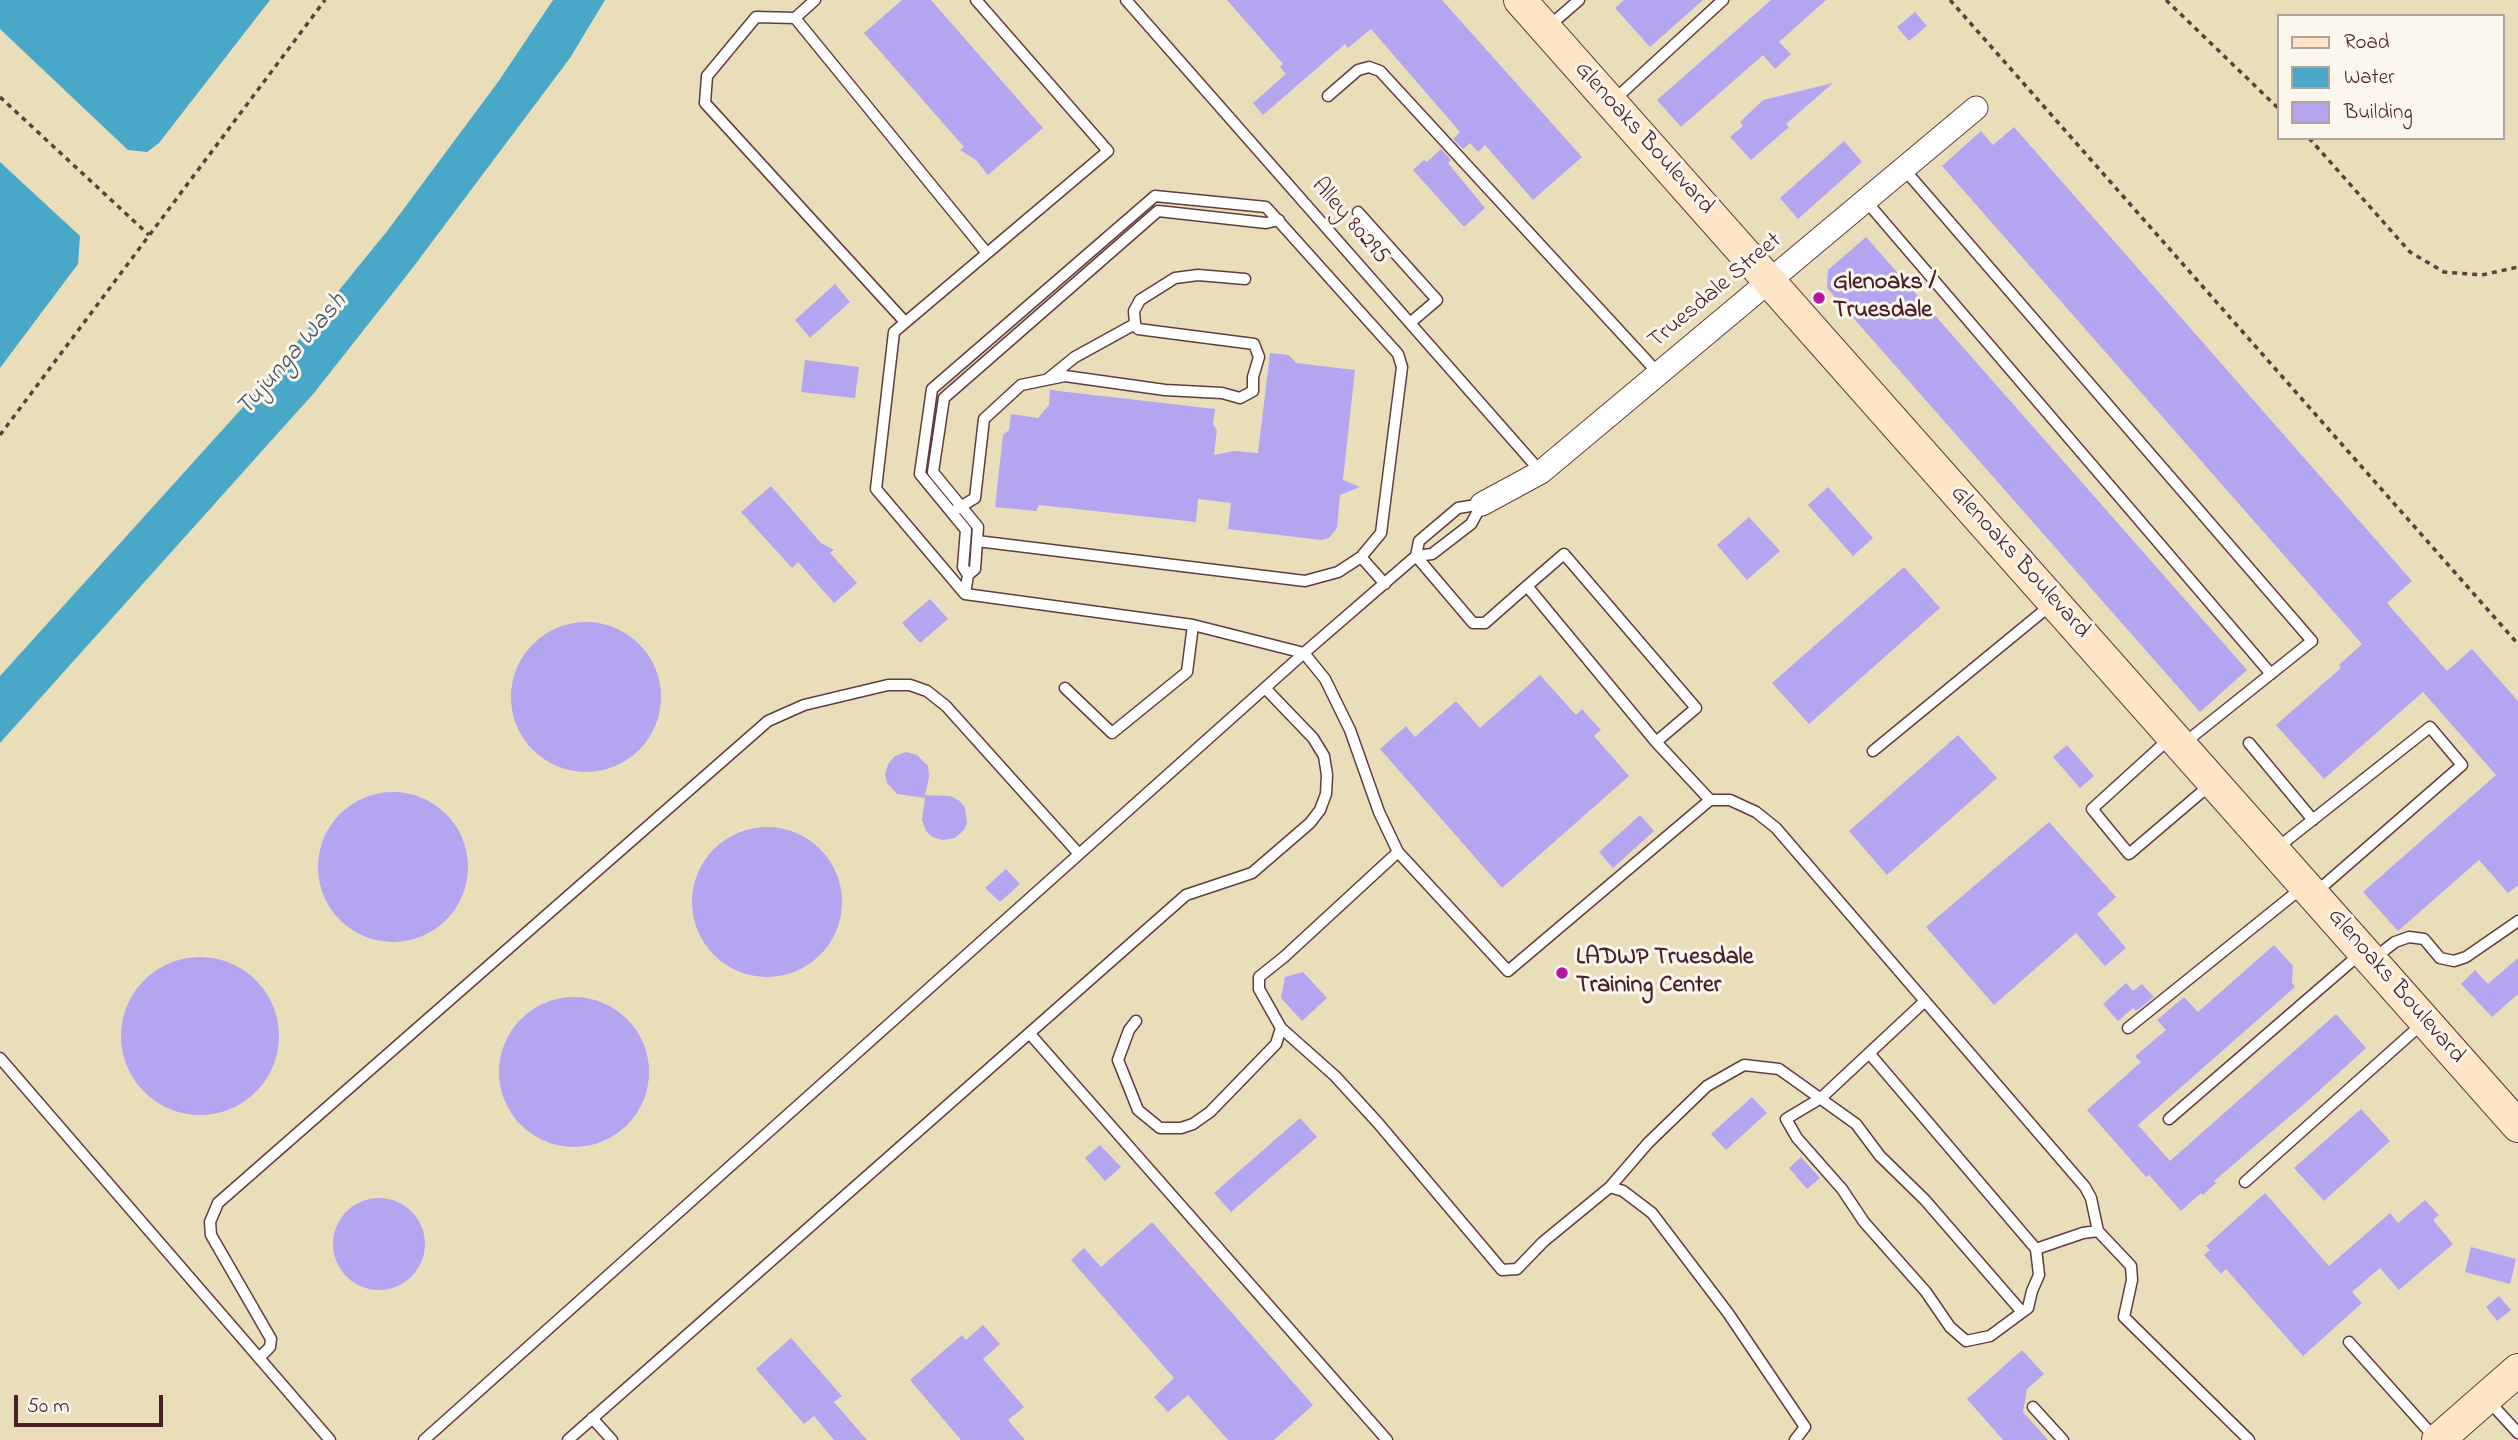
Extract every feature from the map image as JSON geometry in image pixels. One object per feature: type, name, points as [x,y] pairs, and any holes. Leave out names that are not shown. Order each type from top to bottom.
[{"type":"main road","name":"Glenoaks Boulevard","points":[[1520,0],[2518,1126]]},
{"type":"main road","points":[[2437,1440],[2518,1370]]},
{"type":"street","name":"Truesdale Street","points":[[1482,505],[1541,472],[1976,108]]},
{"type":"lane","points":[[815,0],[795,18],[755,17],[707,76],[705,103],[905,322]]},
{"type":"lane","points":[[976,0],[1108,151],[894,332],[876,489],[965,594],[1193,625],[1304,653],[1325,679],[1350,730],[1379,813],[1398,852],[1508,971],[1710,800],[1730,800],[1756,812],[1776,828],[2085,1187],[2091,1198],[2098,1231],[2131,1266],[2132,1280],[2124,1317],[2249,1440]]},
{"type":"lane","name":"Alley 80295","points":[[1126,0],[1541,472]]},
{"type":"lane","points":[[1546,29],[1579,0]]},
{"type":"lane","points":[[1611,103],[1723,0]]},
{"type":"lane","points":[[795,18],[986,252]]},
{"type":"lane","points":[[1328,96],[1358,70],[1369,67],[1380,71],[1659,374]]},
{"type":"lane","points":[[1904,169],[2312,641],[2271,674],[2177,741],[2092,809],[2129,854],[2213,782]]},
{"type":"lane","points":[[965,594],[968,575],[975,569],[977,541],[978,527],[920,474],[932,389],[1155,195],[1266,207],[1398,354],[1402,367],[1381,533],[1361,557],[1338,572],[1306,581],[977,541]]},
{"type":"lane","points":[[1866,201],[2271,674]]},
{"type":"lane","points":[[1358,212],[1437,300],[1410,323]]},
{"type":"lane","points":[[957,510],[975,498],[984,419],[1021,385],[1065,376],[1165,390],[1222,393],[1240,398],[1253,391],[1253,377],[1259,357],[1255,344],[1138,330],[1134,311],[1140,300],[1175,278],[1198,275],[1245,279]]},
{"type":"lane","points":[[1046,380],[1075,357],[1135,324]]},
{"type":"lane","points":[[1416,556],[1419,541],[1458,508],[1482,505]]},
{"type":"lane","points":[[424,1440],[1304,653],[1416,556],[1432,554],[1471,524],[1482,505]]},
{"type":"lane","points":[[957,510],[966,530],[963,567],[968,575]]},
{"type":"lane","points":[[1416,556],[1473,623],[1485,623],[1564,554],[1696,708],[1656,742]]},
{"type":"lane","points":[[1361,557],[1385,584]]},
{"type":"lane","points":[[1527,586],[1656,742],[1710,800]]},
{"type":"lane","points":[[1873,751],[2054,602]]},
{"type":"lane","points":[[1065,688],[1112,733],[1187,672],[1193,625]]},
{"type":"lane","points":[[259,1358],[271,1347],[271,1339],[211,1235],[210,1222],[218,1203],[768,720],[804,705],[896,684],[910,685],[927,691],[946,706],[1079,854]]},
{"type":"lane","points":[[568,1440],[1186,895],[1252,873],[1310,823],[1320,810],[1327,785],[1324,756],[1312,738],[1265,688]]},
{"type":"lane","points":[[2128,1028],[2309,890],[2462,765],[2430,727],[2274,851]]},
{"type":"lane","points":[[2249,744],[2314,820]]},
{"type":"lane","points":[[1398,852],[1259,977],[1259,989],[1281,1028],[1335,1076],[1378,1123],[1502,1270],[1517,1269],[1543,1242],[1610,1187],[1707,1086],[1744,1065],[1779,1069],[1856,1124],[1880,1156],[1925,1200],[2022,1312]]},
{"type":"lane","points":[[2169,1119],[2367,956],[2409,937],[2424,939],[2440,958],[2454,961],[2466,957],[2518,921]]},
{"type":"lane","points":[[1869,1053],[2036,1250],[2039,1275],[2028,1308],[1990,1336],[1966,1341],[1950,1327],[1926,1292],[1864,1222],[1842,1189],[1797,1139],[1786,1119],[1821,1098],[1869,1053],[1925,1001]]},
{"type":"lane","points":[[1136,1021],[1129,1030],[1118,1060],[1138,1110],[1160,1128],[1181,1128],[1193,1124],[1209,1112],[1276,1044],[1281,1028]]},
{"type":"lane","points":[[2245,1182],[2425,1021]]},
{"type":"lane","points":[[1030,1034],[1387,1440]]},
{"type":"lane","points":[[0,1058],[330,1440]]},
{"type":"lane","points":[[1610,1187],[1623,1191],[1652,1213],[1728,1314],[1805,1427],[1795,1440]]},
{"type":"lane","points":[[2036,1250],[2083,1233],[2098,1231]]},
{"type":"lane","points":[[2349,1342],[2437,1440]]},
{"type":"lane","points":[[2486,1398],[2518,1433]]},
{"type":"lane","points":[[2034,1407],[2063,1440]]},
{"type":"lane","points":[[592,1418],[612,1440]]},
{"type":"path","points":[[0,435],[325,0]]},
{"type":"path","points":[[1950,0],[2518,644]]},
{"type":"path","points":[[2166,0],[2276,106]]},
{"type":"path","points":[[0,97],[149,235]]},
{"type":"path","points":[[2311,140],[2410,252],[2444,272],[2482,275],[2518,267]]},
{"type":"water","points":[[0,0],[270,0],[159,143],[147,152],[128,150],[0,29]]},
{"type":"water","name":"Tujunga Wash","points":[[553,0],[605,0],[570,58],[411,270],[314,393],[0,743],[0,676],[254,395],[388,230],[498,82]]},
{"type":"water","points":[[0,162],[80,236],[78,264],[0,368]]},
{"type":"building","points":[[902,0],[931,0],[1043,128],[988,175],[976,160],[960,150],[964,147],[864,33]]},
{"type":"building","points":[[1227,0],[1442,0],[1582,157],[1533,200],[1485,145],[1478,152],[1470,143],[1463,149],[1453,139],[1460,132],[1371,29],[1348,48],[1345,44],[1263,115],[1253,103],[1286,74],[1280,67],[1283,64]]},
{"type":"building","points":[[1624,0],[1703,0],[1650,47],[1615,8]]},
{"type":"building","points":[[1771,0],[1826,0],[1779,42],[1791,54],[1775,69],[1763,55],[1681,127],[1657,100]]},
{"type":"building","points":[[1915,12],[1927,26],[1909,41],[1897,27]]},
{"type":"building","points":[[1833,83],[1786,124],[1789,127],[1751,160],[1730,137],[1743,126],[1740,122],[1763,100]]},
{"type":"building","points":[[2014,127],[2412,581],[2387,603],[2447,671],[2472,649],[2518,701],[2518,885],[2508,893],[2479,860],[2398,931],[2363,892],[2496,775],[2423,692],[2324,779],[2276,725],[2341,668],[2339,665],[2362,644],[1942,166],[1981,131],[1993,145]]},
{"type":"building","points":[[1844,141],[1862,162],[1798,219],[1780,198]]},
{"type":"building","points":[[1441,149],[1451,160],[1448,163],[1485,208],[1464,227],[1413,170]]},
{"type":"building","points":[[1866,237],[2247,670],[2200,712],[1827,288],[1828,270]]},
{"type":"building","points":[[835,284],[850,302],[810,338],[795,320]]},
{"type":"building","points":[[1270,353],[1289,355],[1296,363],[1355,370],[1343,480],[1360,487],[1340,495],[1337,528],[1329,538],[1322,540],[1228,529],[1231,503],[1198,499],[1196,522],[1039,505],[1036,511],[995,507],[1003,435],[1009,430],[1011,414],[1038,418],[1049,405],[1050,390],[1215,409],[1213,424],[1217,430],[1214,455],[1234,451],[1258,453]]},
{"type":"building","points":[[805,360],[859,367],[855,398],[801,392]]},
{"type":"building","points":[[771,486],[821,543],[834,550],[830,553],[857,583],[834,603],[798,562],[792,568],[741,512]]},
{"type":"building","points":[[1828,487],[1873,538],[1853,556],[1808,505]]},
{"type":"building","points":[[1749,517],[1780,551],[1747,580],[1717,545]]},
{"type":"building","points":[[1904,567],[1940,608],[1809,724],[1772,683]]},
{"type":"building","points":[[930,599],[948,619],[920,643],[902,623]]},
{"type":"building","points":[[586,622],[615,628],[639,644],[655,668],[661,697],[655,726],[639,750],[615,766],[586,772],[557,766],[533,750],[517,726],[511,697],[517,668],[533,644],[557,628]]},
{"type":"building","points":[[1540,675],[1576,715],[1582,709],[1601,730],[1594,736],[1629,776],[1502,888],[1380,749],[1406,726],[1415,737],[1456,701],[1480,728]]},
{"type":"building","points":[[1958,735],[1997,778],[1887,875],[1849,831]]},
{"type":"building","points":[[2067,745],[2094,776],[2080,788],[2053,757]]},
{"type":"building","points":[[906,752],[917,755],[928,766],[929,777],[925,795],[950,796],[960,801],[965,808],[967,823],[955,838],[943,840],[932,837],[926,831],[922,820],[925,798],[897,794],[887,783],[885,775],[888,764],[895,756]]},
{"type":"building","points":[[393,792],[422,798],[446,814],[462,838],[468,867],[462,896],[446,920],[422,936],[393,942],[364,936],[340,920],[324,896],[318,867],[324,838],[340,814],[364,798]]},
{"type":"building","points":[[1640,815],[1654,831],[1613,868],[1599,852]]},
{"type":"building","points":[[2049,822],[2116,897],[2097,914],[2126,948],[2105,966],[2076,933],[1994,1005],[1926,927]]},
{"type":"building","points":[[767,827],[796,833],[820,849],[836,873],[842,902],[836,931],[820,955],[796,971],[767,977],[738,971],[714,955],[698,931],[692,902],[698,873],[714,849],[738,833]]},
{"type":"building","points":[[1006,869],[1020,884],[1000,902],[985,888]]},
{"type":"building","points":[[2274,945],[2293,966],[2292,983],[2295,987],[2138,1125],[2170,1161],[2336,1014],[2366,1048],[2214,1181],[2216,1183],[2203,1195],[2201,1193],[2181,1211],[2149,1175],[2146,1177],[2087,1110],[2141,1062],[2135,1056],[2166,1030],[2157,1020],[2184,997],[2198,1012]]},
{"type":"building","points":[[200,957],[230,963],[256,980],[273,1006],[279,1036],[273,1066],[256,1092],[230,1109],[200,1115],[170,1109],[144,1092],[127,1066],[121,1036],[127,1006],[144,980],[170,963]]},
{"type":"building","points":[[2518,958],[2518,994],[2492,1017],[2461,984],[2475,970],[2488,984]]},
{"type":"building","points":[[1303,972],[1327,998],[1302,1021],[1281,998],[1285,977]]},
{"type":"building","points":[[2126,983],[2133,991],[2142,984],[2154,997],[2136,1011],[2133,1008],[2118,1021],[2103,1004]]},
{"type":"building","points":[[574,997],[603,1003],[627,1019],[643,1043],[649,1072],[643,1101],[627,1125],[603,1141],[574,1147],[545,1141],[521,1125],[505,1101],[499,1072],[505,1043],[521,1019],[545,1003]]},
{"type":"building","points":[[1752,1097],[1767,1113],[1726,1150],[1711,1134]]},
{"type":"building","points":[[2361,1109],[2390,1141],[2324,1201],[2294,1168]]},
{"type":"building","points":[[1300,1118],[1317,1137],[1231,1212],[1214,1193]]},
{"type":"building","points":[[1100,1145],[1121,1167],[1105,1181],[1085,1158]]},
{"type":"building","points":[[1801,1157],[1820,1178],[1807,1189],[1789,1168]]},
{"type":"building","points":[[2265,1193],[2329,1266],[2390,1213],[2398,1223],[2425,1200],[2439,1215],[2433,1220],[2453,1244],[2399,1290],[2380,1268],[2352,1292],[2362,1303],[2303,1356],[2226,1269],[2221,1274],[2204,1255],[2210,1250],[2206,1246]]},
{"type":"building","points":[[379,1198],[396,1202],[411,1212],[421,1227],[425,1244],[421,1261],[411,1276],[396,1286],[379,1290],[362,1286],[347,1276],[337,1261],[333,1244],[337,1227],[347,1212],[362,1202]]},
{"type":"building","points":[[1152,1222],[1313,1405],[1274,1440],[1228,1440],[1188,1395],[1168,1412],[1154,1397],[1174,1378],[1071,1260],[1084,1248],[1101,1267]]},
{"type":"building","points":[[2471,1247],[2516,1259],[2510,1284],[2465,1272]]},
{"type":"building","points":[[2499,1296],[2511,1310],[2497,1321],[2486,1307]]},
{"type":"building","points":[[983,1325],[1000,1344],[983,1359],[1024,1407],[1008,1420],[1025,1440],[961,1440],[910,1380],[962,1335],[966,1340]]},
{"type":"building","points":[[791,1338],[842,1396],[834,1402],[867,1440],[834,1440],[814,1416],[804,1424],[756,1369]]},
{"type":"building","points":[[2022,1350],[2044,1374],[2027,1389],[2023,1412],[2048,1440],[2003,1440],[1967,1399]]},
{"type":"place","name":"Glenoaks / Truesdale","points":[[1819,298]]},
{"type":"place","name":"LADWP Truesdale Training Center","points":[[1562,973]]}]
